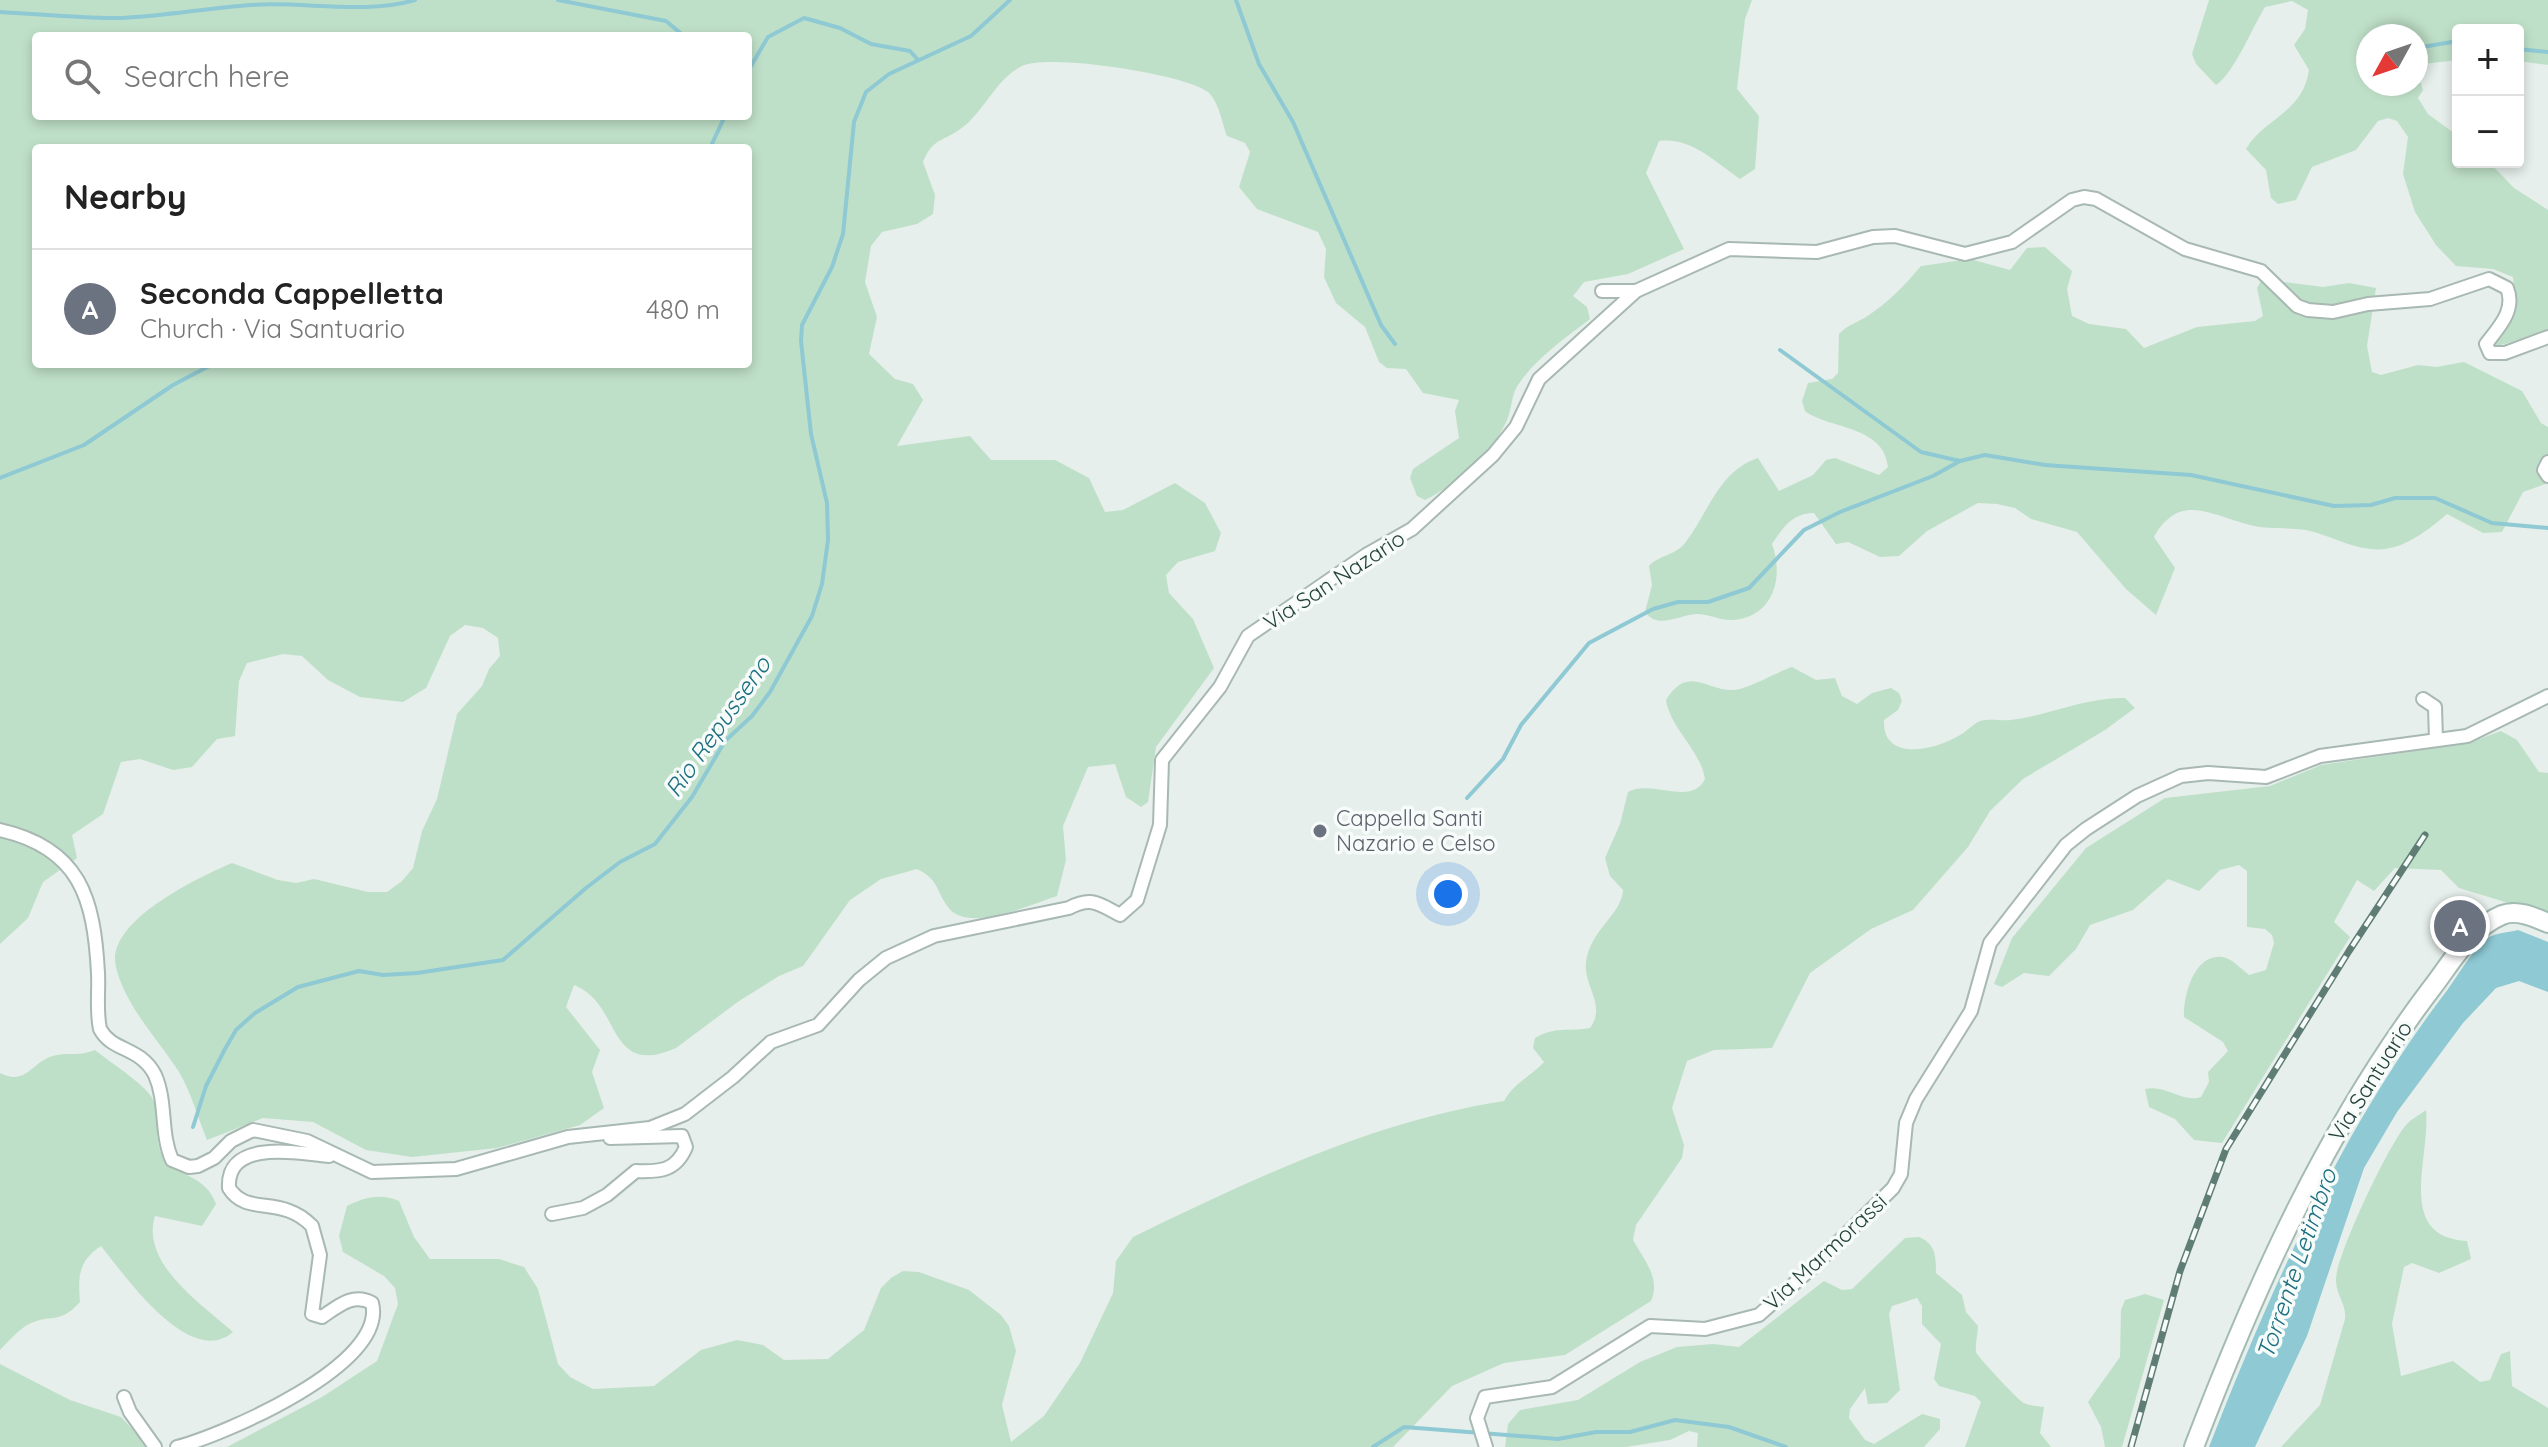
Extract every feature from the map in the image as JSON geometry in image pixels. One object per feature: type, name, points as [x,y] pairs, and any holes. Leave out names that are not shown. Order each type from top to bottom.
[{"type":"main road","name":"Via Santuario","points":[[2194,1447],[2302,1197],[2405,1024],[2478,929],[2506,913],[2523,913],[2548,923]]},
{"type":"street","name":"Via San Nazario","points":[[0,830],[49,849],[81,880],[95,945],[100,1029],[106,1040],[140,1054],[154,1072],[159,1087],[166,1146],[172,1160],[198,1166],[214,1158],[231,1141],[253,1130],[297,1138],[372,1172],[456,1169],[568,1137],[650,1128],[685,1114],[733,1077],[771,1042],[818,1025],[868,972],[886,958],[916,943],[956,930],[1069,908],[1085,900],[1098,901],[1120,915],[1137,900],[1160,825],[1162,760],[1220,687],[1248,636],[1366,555],[1412,529],[1466,481],[1516,427],[1539,379],[1636,291],[1729,249],[1817,252],[1873,237],[1895,236],[1965,254],[2012,242],[2059,207],[2084,197],[2096,199],[2185,249],[2261,271],[2297,306],[2308,310],[2333,312],[2368,304],[2430,299],[2489,279],[2507,288],[2510,297],[2504,319],[2486,344],[2490,353],[2505,353],[2548,337]]},
{"type":"street","points":[[1602,291],[1636,291]]},
{"type":"street","points":[[2548,462],[2544,470],[2548,476]]},
{"type":"street","points":[[2423,699],[2435,707],[2436,740],[2467,736],[2548,696]]},
{"type":"street","name":"Via Marmorassi","points":[[1486,1447],[1477,1418],[1485,1397],[1552,1387],[1650,1326],[1705,1329],[1759,1315],[1872,1210],[1901,1174],[1906,1123],[1916,1099],[1977,999],[1990,943],[2066,845],[2137,796],[2181,776],[2208,773],[2266,777],[2320,756],[2436,740]]},
{"type":"street","points":[[552,1214],[583,1208],[607,1195],[636,1171],[663,1171],[680,1161],[686,1147],[682,1136],[624,1140],[599,1136]]},
{"type":"street","points":[[177,1447],[229,1431],[325,1378],[359,1343],[373,1318],[372,1303],[364,1299],[341,1303],[322,1317],[312,1314],[320,1255],[312,1226],[282,1206],[247,1204],[238,1200],[229,1188],[235,1169],[256,1153],[271,1150],[336,1157]]},
{"type":"street","points":[[124,1397],[130,1412],[155,1447]]},
{"type":"green space","points":[[0,0],[1752,0],[1745,19],[1737,89],[1759,116],[1755,169],[1740,179],[1692,147],[1659,141],[1646,173],[1684,249],[1628,274],[1584,282],[1573,296],[1587,307],[1590,319],[1551,349],[1525,375],[1516,389],[1507,420],[1483,456],[1462,476],[1425,500],[1417,496],[1410,478],[1413,469],[1459,438],[1455,411],[1459,400],[1423,393],[1406,369],[1387,368],[1379,362],[1365,327],[1336,303],[1324,277],[1326,249],[1318,232],[1257,209],[1239,187],[1250,152],[1245,143],[1227,136],[1218,107],[1208,92],[1173,79],[1116,67],[1059,62],[1022,66],[1005,79],[971,120],[931,148],[923,162],[935,195],[933,214],[917,224],[882,232],[871,246],[865,282],[877,317],[869,354],[895,379],[913,384],[923,400],[897,446],[970,436],[991,460],[1055,460],[1089,478],[1105,512],[1123,510],[1175,483],[1205,503],[1221,533],[1215,551],[1178,562],[1166,575],[1169,593],[1193,619],[1214,668],[1156,747],[1148,802],[1141,807],[1126,797],[1115,764],[1088,767],[1063,826],[1066,860],[1057,896],[1000,915],[970,918],[957,915],[948,907],[933,881],[917,869],[881,879],[850,900],[803,966],[779,976],[739,1001],[676,1048],[653,1055],[637,1054],[626,1046],[589,994],[574,985],[566,1007],[600,1050],[592,1072],[604,1108],[580,1125],[497,1148],[412,1157],[366,1150],[313,1122],[263,1118],[207,1140],[183,1080],[134,1009],[120,981],[116,950],[124,934],[157,903],[232,863],[278,880],[296,883],[314,879],[368,892],[387,892],[402,881],[413,868],[422,831],[437,799],[457,714],[482,686],[489,669],[500,656],[498,638],[483,628],[465,625],[450,636],[426,688],[403,702],[360,697],[328,680],[302,656],[283,654],[247,663],[239,681],[235,736],[217,739],[192,767],[173,770],[140,759],[121,762],[103,814],[72,835],[77,858],[43,882],[28,918],[0,944]]},
{"type":"green space","points":[[2209,0],[2548,0],[2548,65],[2524,62],[2524,24],[2452,24],[2452,61],[2428,63],[2428,24],[2356,24],[2356,96],[2419,96],[2428,114],[2452,132],[2452,168],[2495,168],[2514,188],[2548,210],[2548,331],[2494,347],[2516,311],[2513,277],[2493,269],[2456,266],[2436,245],[2415,212],[2403,174],[2408,137],[2397,121],[2388,118],[2378,121],[2356,150],[2312,167],[2296,200],[2278,204],[2271,198],[2266,170],[2246,149],[2262,130],[2291,106],[2305,85],[2309,70],[2294,45],[2305,29],[2308,10],[2292,1],[2265,7],[2236,61],[2216,85],[2196,64],[2192,54]]},
{"type":"green space","points":[[2045,247],[2072,271],[2067,289],[2072,316],[2089,324],[2126,329],[2144,348],[2197,327],[2255,321],[2263,316],[2257,288],[2262,279],[2323,287],[2349,283],[2376,288],[2367,346],[2372,372],[2381,375],[2418,365],[2436,367],[2464,362],[2522,391],[2541,423],[2548,427],[2548,483],[2523,492],[2502,532],[2483,533],[2447,514],[2403,544],[2382,549],[2354,546],[2306,530],[2257,527],[2198,510],[2175,514],[2154,537],[2175,568],[2156,615],[2126,589],[2077,532],[2031,519],[2015,508],[1978,503],[1927,531],[1899,556],[1880,557],[1848,542],[1836,544],[1814,513],[1806,514],[1784,527],[1772,544],[1776,581],[1767,603],[1758,611],[1734,620],[1697,614],[1662,621],[1645,612],[1652,585],[1649,566],[1681,547],[1723,483],[1744,464],[1758,458],[1779,491],[1813,475],[1826,460],[1835,458],[1879,475],[1888,467],[1877,443],[1854,430],[1805,411],[1802,401],[1808,383],[1832,379],[1838,373],[1839,334],[1842,331],[1881,306],[1921,266],[1970,259],[2010,270],[2027,248]]},
{"type":"green space","points":[[1792,667],[1816,680],[1835,678],[1842,696],[1857,704],[1872,693],[1891,688],[1899,693],[1902,701],[1898,710],[1884,720],[1886,734],[1892,743],[1901,748],[1938,745],[1984,720],[2025,718],[2111,698],[2125,698],[2135,708],[2105,730],[2023,779],[1990,811],[1968,847],[1913,910],[1871,929],[1810,973],[1772,1048],[1714,1050],[1687,1061],[1672,1108],[1684,1145],[1682,1158],[1636,1225],[1633,1240],[1653,1277],[1651,1301],[1565,1355],[1504,1363],[1452,1386],[1393,1447],[227,1447],[322,1397],[377,1361],[398,1304],[395,1288],[384,1276],[343,1252],[339,1236],[347,1206],[366,1198],[379,1197],[399,1201],[414,1237],[430,1259],[499,1259],[524,1267],[538,1289],[558,1364],[570,1377],[593,1389],[654,1386],[701,1350],[737,1340],[763,1345],[784,1360],[828,1359],[864,1330],[881,1288],[903,1271],[919,1272],[969,1290],[1001,1315],[1009,1326],[1016,1351],[1002,1405],[1011,1442],[1044,1416],[1080,1363],[1113,1293],[1116,1261],[1133,1237],[1268,1174],[1360,1138],[1455,1110],[1504,1101],[1512,1089],[1544,1062],[1533,1048],[1535,1038],[1555,1031],[1590,1028],[1596,1011],[1586,962],[1593,941],[1621,899],[1623,890],[1610,876],[1605,858],[1620,824],[1628,792],[1648,788],[1691,791],[1705,779],[1698,758],[1674,721],[1666,700],[1682,683],[1698,682],[1733,690]]},
{"type":"green space","points":[[2501,731],[2517,740],[2539,772],[2548,773],[2548,915],[2459,888],[2441,870],[2395,868],[2374,891],[2357,880],[2334,922],[2350,937],[2222,1143],[2194,1140],[2175,1119],[2149,1107],[2145,1089],[2160,1089],[2187,1098],[2201,1097],[2209,1082],[2208,1072],[2228,1051],[2223,1042],[2184,1017],[2188,988],[2204,962],[2222,957],[2249,975],[2266,970],[2274,943],[2272,935],[2265,929],[2247,927],[2247,871],[2239,865],[2220,870],[2199,891],[2168,879],[2133,910],[2090,925],[2076,949],[2049,976],[2024,973],[2002,987],[1994,984],[2012,938],[2086,848],[2165,798],[2270,786],[2321,765],[2468,743]]},
{"type":"green space","points":[[95,1050],[152,1097],[161,1154],[170,1165],[206,1187],[216,1204],[202,1226],[155,1216],[153,1234],[165,1267],[177,1282],[233,1332],[216,1340],[198,1339],[179,1329],[142,1297],[101,1246],[81,1270],[80,1302],[60,1317],[25,1326],[0,1350],[0,1073],[17,1077],[49,1057]]},
{"type":"green space","points":[[2426,1110],[2421,1192],[2423,1210],[2430,1225],[2444,1236],[2467,1241],[2471,1259],[2439,1273],[2412,1263],[2404,1267],[2392,1324],[2401,1376],[2453,1361],[2480,1382],[2490,1380],[2501,1354],[2510,1351],[2512,1386],[2548,1408],[2548,1447],[2281,1447],[2320,1405],[2345,1319],[2336,1278],[2354,1224],[2398,1137],[2408,1123]]},
{"type":"green space","points":[[1919,1237],[1932,1247],[1936,1273],[1962,1295],[1966,1312],[1978,1326],[1978,1355],[2024,1403],[2044,1407],[2040,1433],[2051,1447],[1965,1447],[1981,1402],[1975,1396],[1939,1386],[1934,1379],[1941,1344],[1922,1324],[1922,1306],[1917,1298],[1892,1306],[1889,1314],[1900,1390],[1887,1403],[1868,1404],[1865,1388],[1850,1409],[1849,1418],[1865,1440],[1874,1444],[1922,1414],[1940,1419],[1940,1429],[1924,1447],[1697,1447],[1698,1433],[1689,1431],[1670,1440],[1626,1447],[1505,1447],[1508,1424],[1520,1410],[1578,1400],[1640,1362],[1677,1347],[1713,1344],[1739,1347],[1824,1281],[1842,1290],[1852,1289],[1905,1238]]},
{"type":"green space","points":[[2145,1294],[2164,1300],[2122,1447],[2105,1447],[2101,1427],[2088,1402],[2120,1357],[2121,1310],[2125,1300]]},
{"type":"green space","points":[[0,1364],[70,1400],[121,1417],[149,1447],[0,1447]]},
{"type":"water","name":"Torrente Letimbro","points":[[2518,930],[2548,942],[2548,992],[2519,981],[2496,988],[2463,1023],[2397,1112],[2364,1168],[2307,1336],[2255,1447],[2209,1447],[2284,1268],[2342,1153],[2375,1097],[2410,1042],[2484,940]]},
{"type":"waterway","points":[[0,12],[122,18],[250,5],[374,7],[415,0]]},
{"type":"waterway","points":[[558,0],[666,21],[679,32]]},
{"type":"waterway","name":"Rio Repusseno","points":[[193,1127],[206,1086],[225,1049],[236,1030],[255,1013],[298,987],[359,971],[383,975],[417,973],[503,960],[620,862],[655,844],[692,797],[725,741],[752,716],[770,692],[812,616],[822,584],[828,540],[827,503],[811,434],[802,325],[832,267],[843,234],[854,122],[866,92],[889,74],[971,36],[1010,0]]},
{"type":"waterway","points":[[1236,0],[1259,64],[1293,122],[1381,325],[1395,344]]},
{"type":"waterway","points":[[752,64],[768,37],[804,18],[840,28],[871,44],[910,51],[918,60]]},
{"type":"waterway","points":[[2428,46],[2452,42]]},
{"type":"waterway","points":[[2524,50],[2548,52]]},
{"type":"waterway","points":[[712,144],[723,120]]},
{"type":"waterway","points":[[1780,350],[1921,452],[1960,461],[1985,455],[2045,465],[2191,475],[2334,506],[2371,505],[2395,498],[2435,498],[2492,523],[2548,528]]},
{"type":"waterway","points":[[0,478],[84,445],[173,385],[205,368]]},
{"type":"waterway","points":[[1467,798],[1503,759],[1521,725],[1589,643],[1653,609],[1678,602],[1708,602],[1749,588],[1804,530],[1840,512],[1933,476],[1960,461]]},
{"type":"waterway","points":[[1373,1447],[1404,1427],[1558,1439],[1596,1432],[1630,1432],[1675,1420],[1729,1427],[1786,1447]]},
{"type":"railway","points":[[2131,1447],[2180,1271],[2226,1149],[2425,835]]},
{"type":"place","name":"Cappella Santi Nazario e Celso","points":[[1320,831]]},
{"type":"place","name":"Seconda Cappelletta","points":[[2460,926]]}]
